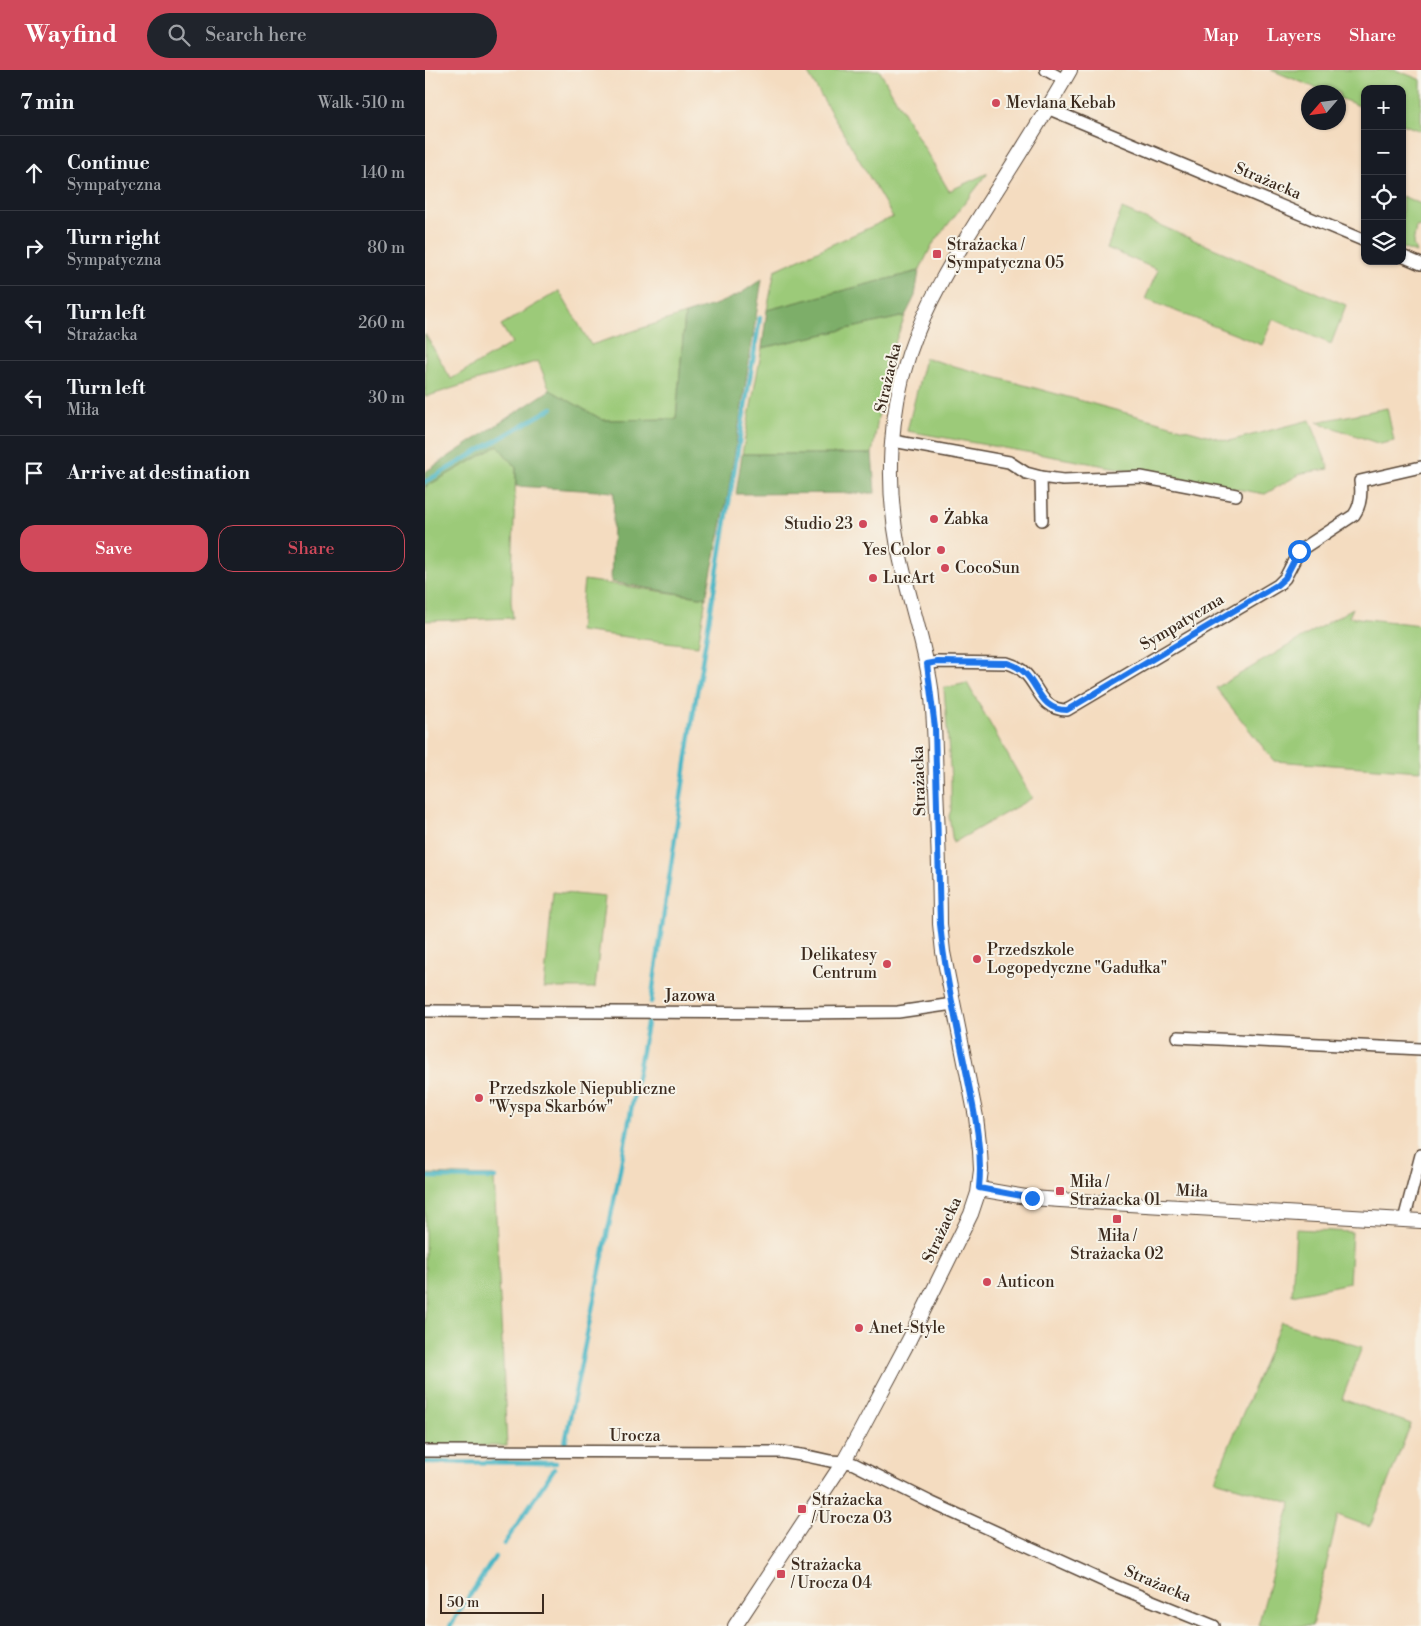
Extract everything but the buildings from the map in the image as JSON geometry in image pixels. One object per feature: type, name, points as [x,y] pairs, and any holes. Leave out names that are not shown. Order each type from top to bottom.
[{"type":"street","name":"Strażacka","points":[[735,1626],[843,1461],[909,1340],[971,1214],[979,1188],[981,1151],[976,1117],[943,952],[940,924],[935,728],[927,664],[897,545],[892,495],[893,441],[895,417],[903,376],[922,319],[931,300],[950,264],[1067,75],[1046,70]]},
{"type":"street","name":"Strażacka","points":[[1047,108],[1361,239]]},
{"type":"street","points":[[1406,258],[1421,264]]},
{"type":"street","points":[[893,441],[1009,462],[1026,473],[1041,477],[1063,480],[1141,477],[1236,495]]},
{"type":"street","name":"Sympatyczna","points":[[927,664],[938,662],[1007,663],[1017,665],[1029,676],[1051,707],[1058,710],[1067,710],[1277,585],[1285,578],[1299,551],[1354,515],[1359,509],[1361,499],[1360,481],[1421,467]]},
{"type":"street","points":[[1041,477],[1042,520]]},
{"type":"street","name":"Jazowa","points":[[425,1011],[898,1012],[953,1004]]},
{"type":"street","points":[[1178,1037],[1421,1049]]},
{"type":"street","points":[[1404,1220],[1421,1155]]},
{"type":"street","name":"Miła","points":[[979,1188],[1032,1198],[1421,1221]]},
{"type":"street","name":"Urocza","points":[[425,1451],[781,1452],[843,1461]]},
{"type":"street","name":"Strażacka","points":[[843,1461],[854,1464],[932,1503],[1128,1591],[1213,1626]]},
{"type":"green space","points":[[806,70],[879,70],[949,191],[988,173],[932,245],[919,271],[767,310],[775,270],[893,217]]},
{"type":"green space","points":[[1271,70],[1396,70],[1421,80],[1421,131],[1406,125],[1406,85],[1361,85],[1361,106],[1346,101],[1346,85],[1308,85]]},
{"type":"green space","points":[[1406,198],[1421,204],[1421,226],[1416,227],[1413,244],[1416,253],[1406,249]]},
{"type":"green space","points":[[1122,209],[1346,305],[1331,344],[1273,319],[1262,345],[1145,299],[1158,270],[1107,248]]},
{"type":"green space","points":[[919,271],[915,296],[905,316],[762,348],[767,310]]},
{"type":"green space","points":[[762,279],[728,494],[706,598],[611,582],[614,492],[516,486],[516,468],[498,446],[425,487],[425,472],[550,390],[603,420],[676,419],[685,314],[717,304],[740,294]]},
{"type":"green space","points":[[559,291],[591,345],[685,314],[676,419],[603,420],[550,390],[538,361],[425,397],[425,334],[451,379],[512,343],[501,325]]},
{"type":"green space","points":[[905,316],[887,364],[872,454],[742,454],[762,348]]},
{"type":"green space","points":[[925,358],[1229,441],[1310,420],[1329,469],[1302,473],[1265,494],[907,431]]},
{"type":"green space","points":[[1387,408],[1394,441],[1380,444],[1317,422]]},
{"type":"green space","points":[[498,446],[516,468],[511,601],[513,618],[425,621],[425,487]]},
{"type":"green space","points":[[742,454],[872,454],[875,493],[736,494]]},
{"type":"green space","points":[[584,580],[706,598],[698,646],[579,631]]},
{"type":"green space","points":[[1353,608],[1349,617],[1421,625],[1421,771],[1274,761],[1216,688]]},
{"type":"green space","points":[[967,683],[1032,798],[953,843],[949,816],[951,810],[951,780],[944,688]]},
{"type":"green space","points":[[553,892],[605,897],[595,988],[544,988]]},
{"type":"green space","points":[[425,1174],[494,1176],[507,1446],[425,1445]]},
{"type":"green space","points":[[1296,1229],[1352,1232],[1349,1283],[1292,1295]]},
{"type":"green space","points":[[1281,1322],[1362,1347],[1342,1399],[1411,1424],[1370,1527],[1338,1515],[1312,1626],[1258,1626],[1291,1503],[1215,1480]]},
{"type":"waterway","points":[[651,1002],[692,722],[760,318]]},
{"type":"waterway","points":[[425,482],[552,408]]},
{"type":"waterway","points":[[565,1443],[618,1181],[648,1018]]},
{"type":"waterway","points":[[425,1177],[495,1178]]},
{"type":"waterway","points":[[425,1462],[556,1463]]},
{"type":"waterway","points":[[504,1544],[554,1469]]},
{"type":"waterway","points":[[450,1626],[495,1557]]},
{"type":"place","name":"Mevlana Kebab","points":[[996,103]]},
{"type":"place","name":"Strażacka / Sympatyczna 05","points":[[937,254]]},
{"type":"place","name":"Żabka","points":[[934,519]]},
{"type":"place","name":"Studio 23","points":[[863,524]]},
{"type":"place","name":"Yes Color","points":[[941,550]]},
{"type":"place","name":"CocoSun","points":[[945,568]]},
{"type":"place","name":"LucArt","points":[[873,578]]},
{"type":"place","name":"Przedszkole Logopedyczne \"Gadułka\"","points":[[977,959]]},
{"type":"place","name":"Delikatesy Centrum","points":[[887,964]]},
{"type":"place","name":"Przedszkole Niepubliczne \"Wyspa Skarbów\"","points":[[479,1098]]},
{"type":"place","name":"Miła / Strażacka 01","points":[[1060,1191]]},
{"type":"place","name":"Miła / Strażacka 02","points":[[1117,1219]]},
{"type":"place","name":"Auticon","points":[[987,1282]]},
{"type":"place","name":"Anet-Style","points":[[859,1328]]},
{"type":"place","name":"Strażacka / Urocza 03","points":[[802,1509]]},
{"type":"place","name":"Strażacka / Urocza 04","points":[[781,1574]]},
{"type":"route","points":[[1032,1198],[979,1188],[981,1151],[976,1117],[943,952],[940,924],[935,728],[927,664],[938,662],[1007,663],[1017,665],[1025,671],[1051,707],[1058,710],[1067,710],[1277,585],[1285,578],[1299,551]]}]
